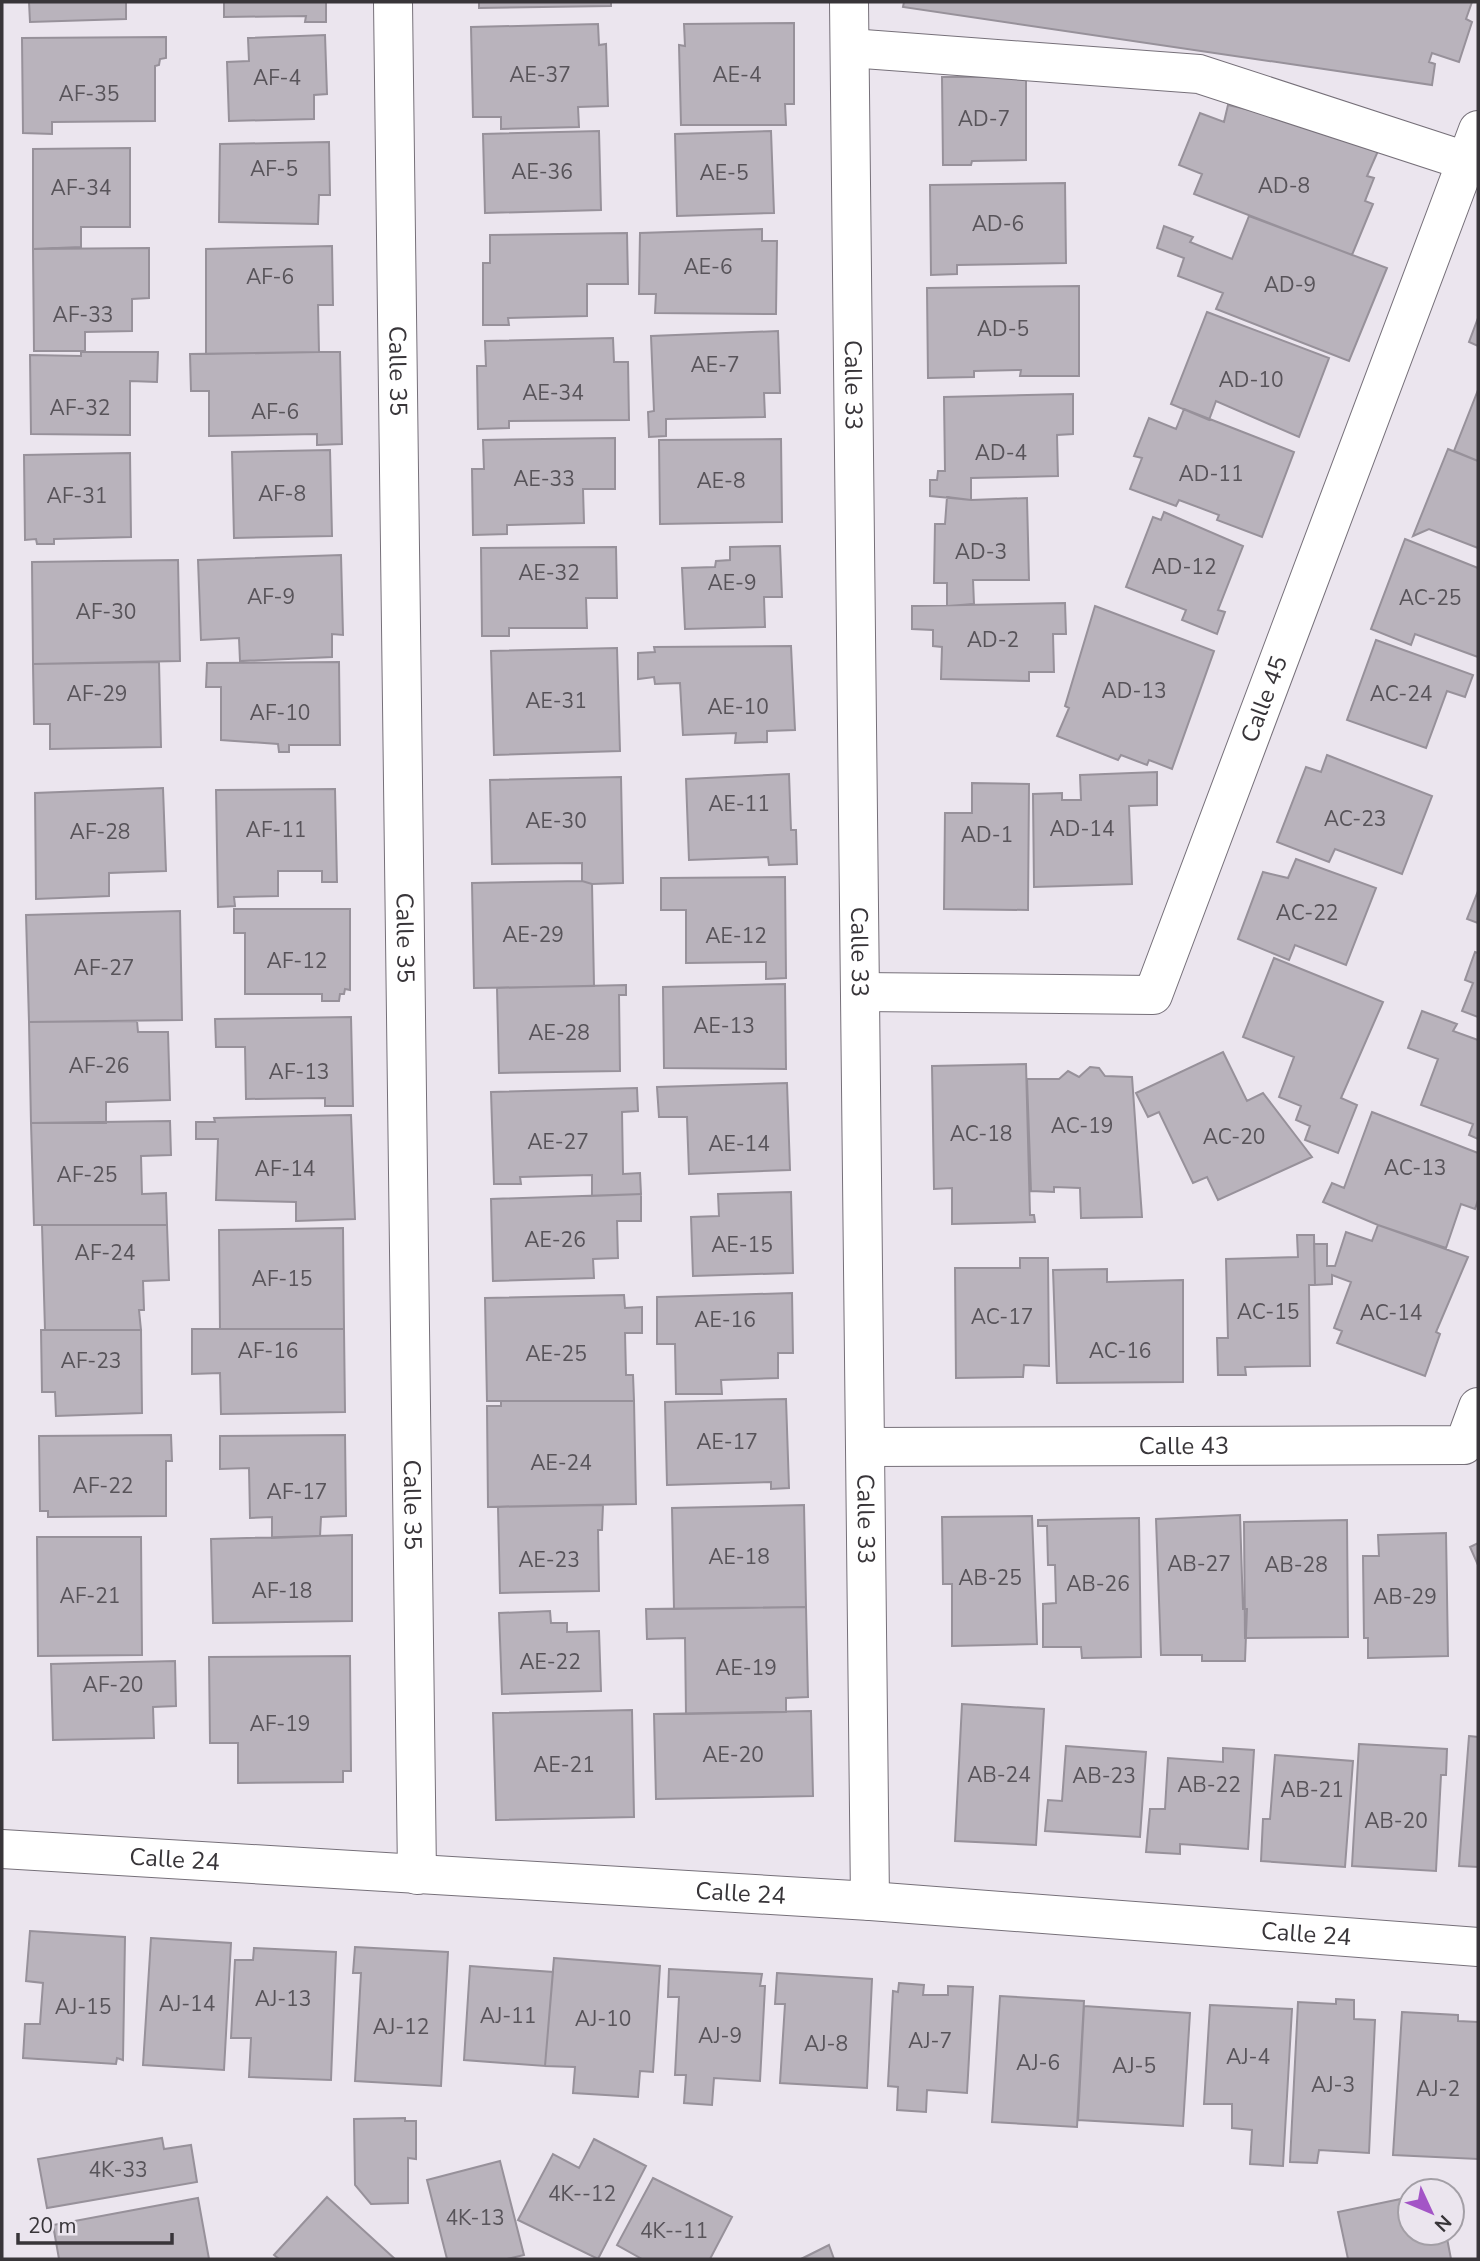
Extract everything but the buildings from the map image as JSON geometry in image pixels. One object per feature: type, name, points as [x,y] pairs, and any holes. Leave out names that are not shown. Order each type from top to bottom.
[{"type":"street","name":"Calle 35","points":[[393,2],[417,1875]]},
{"type":"street","name":"Calle 33","points":[[849,2],[870,1901]]},
{"type":"street","points":[[850,48],[1199,74],[1472,145]]},
{"type":"street","name":"Calle 45","points":[[860,992],[1153,995],[1472,145]]},
{"type":"street","name":"Calle 43","points":[[866,1447],[1464,1445],[1478,1407]]},
{"type":"street","name":"Calle 24","points":[[2,1849],[870,1901],[1478,1947]]}]
